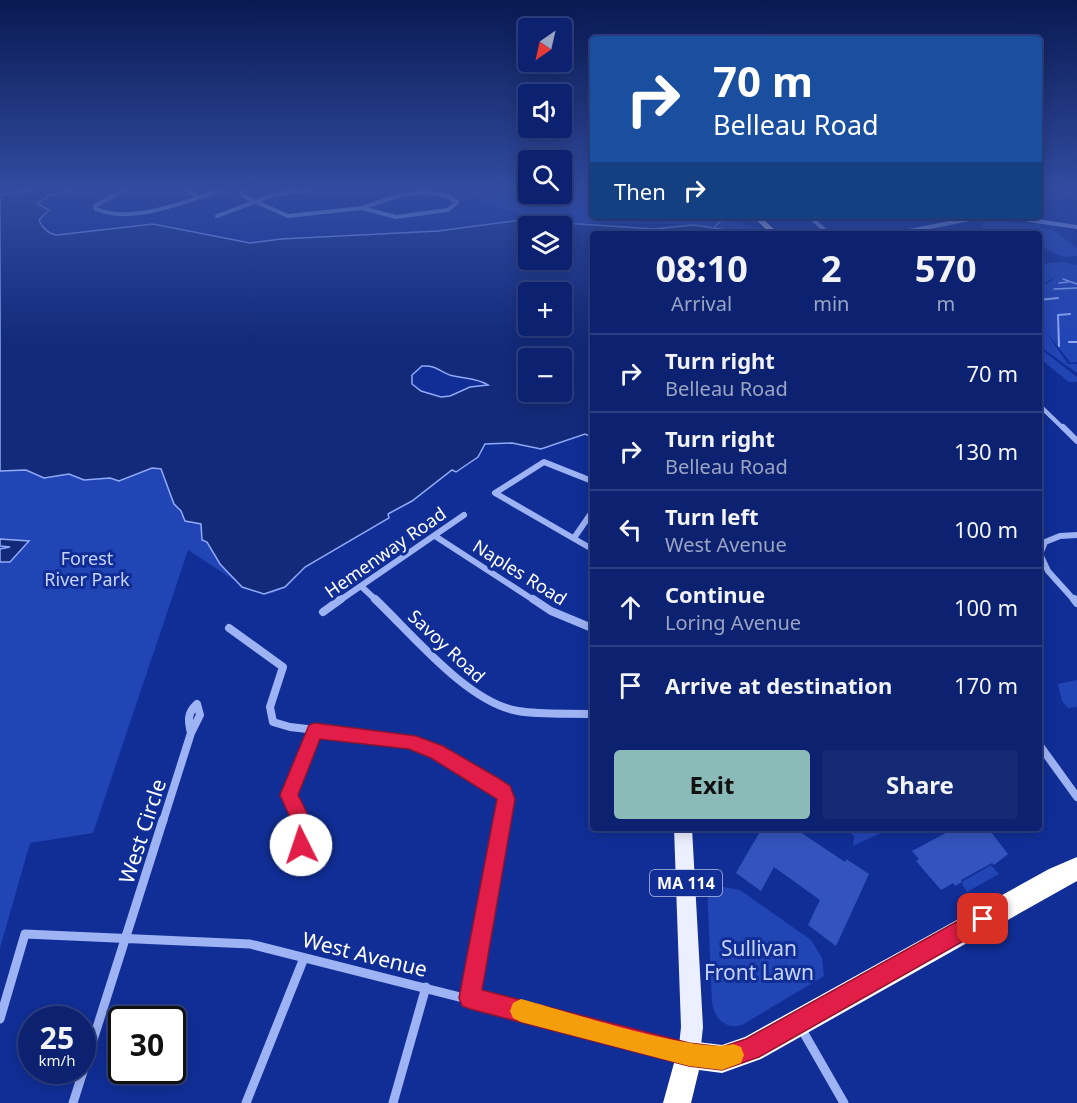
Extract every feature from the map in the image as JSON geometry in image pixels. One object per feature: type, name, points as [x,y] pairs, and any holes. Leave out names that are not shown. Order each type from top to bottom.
[{"type":"highway","points":[[677,1103],[689,1055],[722,1059],[751,1049],[1057,877],[1077,869]]},
{"type":"main road","name":"MA 114","points":[[683,831],[692,1027],[689,1055]]},
{"type":"street","points":[[1042,408],[1077,441]]},
{"type":"street","points":[[590,480],[544,462],[495,493],[590,548]]},
{"type":"street","name":"Hemenway Road","points":[[323,612],[464,515]]},
{"type":"street","points":[[574,538],[590,515]]},
{"type":"street","points":[[1042,549],[1045,542],[1051,539],[1077,535]]},
{"type":"street","name":"Naples Road","points":[[435,536],[551,611],[590,627]]},
{"type":"street","points":[[1042,558],[1048,571],[1077,603]]},
{"type":"street","name":"Savoy Road","points":[[362,587],[464,684],[487,701],[518,711],[590,714]]},
{"type":"street","points":[[229,628],[283,667],[270,707],[273,722],[315,730],[410,741],[437,752],[503,793],[505,807],[470,998]]},
{"type":"street","points":[[294,860],[304,832],[289,795],[315,730]]},
{"type":"street","name":"West Circle","points":[[73,1103],[191,733]]},
{"type":"street","points":[[1042,749],[1077,797]]},
{"type":"street","name":"West Avenue","points":[[0,1019],[25,934],[236,942],[426,987],[689,1055]]},
{"type":"street","points":[[246,1103],[304,958]]},
{"type":"street","points":[[393,1103],[426,987]]},
{"type":"street","points":[[798,1023],[844,1103]]},
{"type":"green space","points":[[1042,240],[1067,240],[1077,248],[1077,256],[1063,257],[1042,247]]},
{"type":"green space","points":[[1062,262],[1077,265],[1077,362],[1071,363],[1045,331],[1068,364],[1077,364],[1077,373],[1042,348],[1042,286],[1053,280],[1042,269],[1042,264]]},
{"type":"green space","points":[[1042,269],[1051,279],[1042,285]]},
{"type":"green space","points":[[1042,350],[1077,377],[1077,382],[1069,382],[1042,360]]},
{"type":"green space","name":"Forest River Park","points":[[152,468],[164,472],[174,504],[191,524],[345,523],[412,501],[388,514],[389,518],[385,521],[305,567],[285,587],[273,593],[264,594],[251,591],[188,550],[93,833],[30,843],[0,948],[0,471],[26,470],[45,478],[69,474],[84,480],[110,478],[119,481]]},
{"type":"green space","points":[[1077,680],[1077,707],[1068,708],[1062,701],[1058,684]]},
{"type":"green space","points":[[847,831],[886,831],[853,846],[854,836]]},
{"type":"green space","points":[[991,865],[999,874],[967,892],[962,884],[963,881]]},
{"type":"green space","name":"Sullivan Front Lawn","points":[[707,884],[740,890],[811,940],[822,958],[824,976],[742,1025],[731,1026],[722,1022],[712,1003]]},
{"type":"shaded area","points":[[0,240],[237,240],[250,243],[270,240],[518,240],[518,270],[572,270],[572,240],[590,240],[590,436],[585,434],[541,449],[512,443],[485,444],[478,457],[456,472],[452,470],[412,501],[388,514],[389,518],[305,567],[285,587],[264,594],[242,587],[220,564],[207,542],[202,540],[201,524],[185,521],[181,511],[174,504],[161,469],[152,468],[119,481],[110,478],[84,480],[69,474],[44,478],[26,470],[0,471]],"holes":[[[422,366],[428,366],[450,375],[488,385],[470,387],[450,396],[441,397],[421,391],[412,384],[412,375]]]},
{"type":"shaded area","points":[[0,539],[29,541],[10,562],[0,562],[0,549],[10,547],[0,546]]},
{"type":"building","points":[[760,831],[798,831],[845,862],[846,859],[869,874],[836,946],[808,925],[820,900],[774,867],[761,891],[736,873]]},
{"type":"building","points":[[949,831],[990,831],[1008,854],[994,865],[992,863],[961,880],[962,882],[955,886],[953,883],[941,890],[916,861],[919,859],[912,851]]},
{"type":"waterway","points":[[1063,279],[1077,284]]},
{"type":"waterway","points":[[1059,283],[1068,282]]},
{"type":"waterway","points":[[1054,289],[1077,288]]},
{"type":"waterway","points":[[1042,300],[1058,298]]},
{"type":"waterway","points":[[1059,346],[1058,315],[1070,314]]},
{"type":"waterway","points":[[1069,342],[1077,342]]},
{"type":"slow traffic","points":[[521,1011],[689,1055],[722,1059],[733,1055]]},
{"type":"route","points":[[301,845],[304,832],[302,823],[289,795],[315,730],[410,741],[437,752],[498,788],[506,799],[470,998],[689,1055],[722,1059],[751,1049],[983,919]]}]
